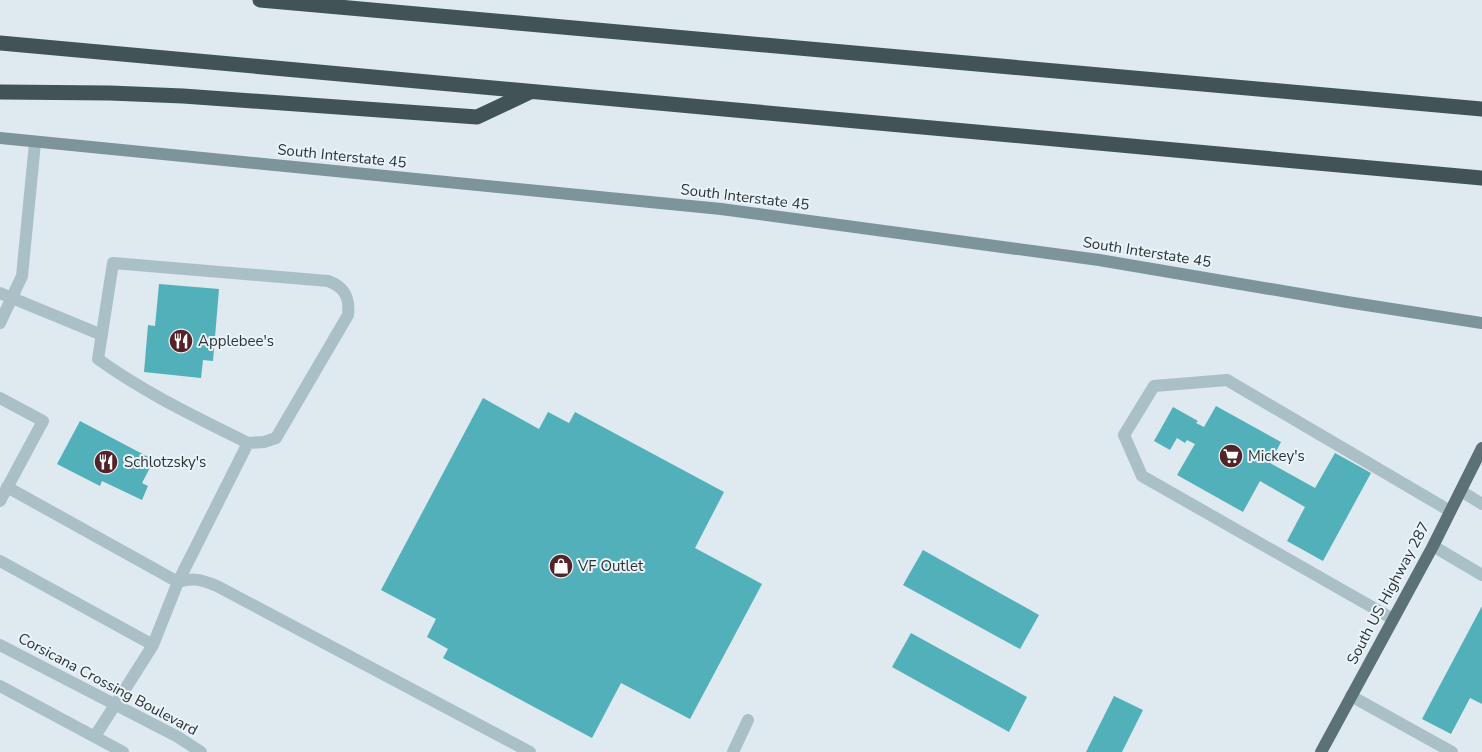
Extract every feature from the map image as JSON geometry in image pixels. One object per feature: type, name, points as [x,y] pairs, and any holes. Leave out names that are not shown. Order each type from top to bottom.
[{"type":"highway","points":[[260,0],[1482,109]]},
{"type":"highway","points":[[0,43],[1482,178]]},
{"type":"highway","points":[[0,92],[183,96],[477,117],[532,92]]},
{"type":"main road","name":"South Interstate 45","points":[[0,138],[35,143],[721,209],[1099,260],[1482,323]]},
{"type":"main road","name":"South US Highway 287","points":[[1321,752],[1433,546],[1482,448]]},
{"type":"street","points":[[0,323],[6,295],[22,276],[35,143]]},
{"type":"street","points":[[113,263],[328,281],[337,284],[346,293],[349,304],[348,315],[276,438],[264,442],[248,443],[156,397],[126,379],[98,358],[113,263]]},
{"type":"street","points":[[6,295],[102,335]]},
{"type":"street","points":[[1393,618],[1142,476],[1124,435],[1154,386],[1227,380],[1450,511]]},
{"type":"street","points":[[0,398],[43,421],[0,500]]},
{"type":"street","points":[[95,736],[153,645],[178,582],[248,443]]},
{"type":"street","points":[[7,487],[178,582],[190,578],[217,586],[530,752]]},
{"type":"street","points":[[1461,491],[1482,504]]},
{"type":"street","points":[[1433,546],[1482,575]]},
{"type":"street","points":[[0,561],[153,645]]},
{"type":"street","name":"Corsicana Crossing Boulevard","points":[[0,646],[178,737],[201,752]]},
{"type":"street","points":[[0,686],[123,752]]},
{"type":"street","points":[[1351,696],[1452,752]]},
{"type":"street","points":[[733,752],[748,720]]},
{"type":"building","name":"Applebee's","points":[[159,284],[219,289],[213,361],[203,360],[201,378],[144,372],[148,325],[155,326]]},
{"type":"building","name":"VF Outlet","points":[[483,398],[539,429],[548,412],[569,423],[575,412],[724,492],[695,548],[762,584],[690,719],[621,683],[592,738],[443,658],[448,649],[427,637],[436,619],[381,590]]},
{"type":"building","points":[[1216,406],[1281,442],[1270,463],[1315,488],[1335,453],[1371,473],[1323,561],[1287,541],[1305,507],[1260,481],[1243,512],[1177,475],[1195,444],[1187,440],[1185,443],[1177,438],[1170,450],[1154,441],[1173,407],[1198,421],[1196,423],[1204,427]]},
{"type":"building","name":"Schlotzsky's","points":[[80,421],[154,460],[142,483],[148,486],[142,500],[102,481],[100,486],[57,464]]},
{"type":"building","points":[[923,550],[1039,615],[1020,649],[903,585]]},
{"type":"building","points":[[1482,606],[1482,704],[1470,698],[1451,734],[1422,719]]},
{"type":"building","points":[[911,633],[1027,697],[1009,732],[892,667]]},
{"type":"building","points":[[1114,696],[1143,710],[1122,752],[1086,752]]},
{"type":"place","name":"Applebee's","points":[[181,341]]},
{"type":"place","name":"Mickey's","points":[[1231,456]]},
{"type":"place","name":"Schlotzsky's","points":[[106,462]]},
{"type":"place","name":"VF Outlet","points":[[561,566]]}]
